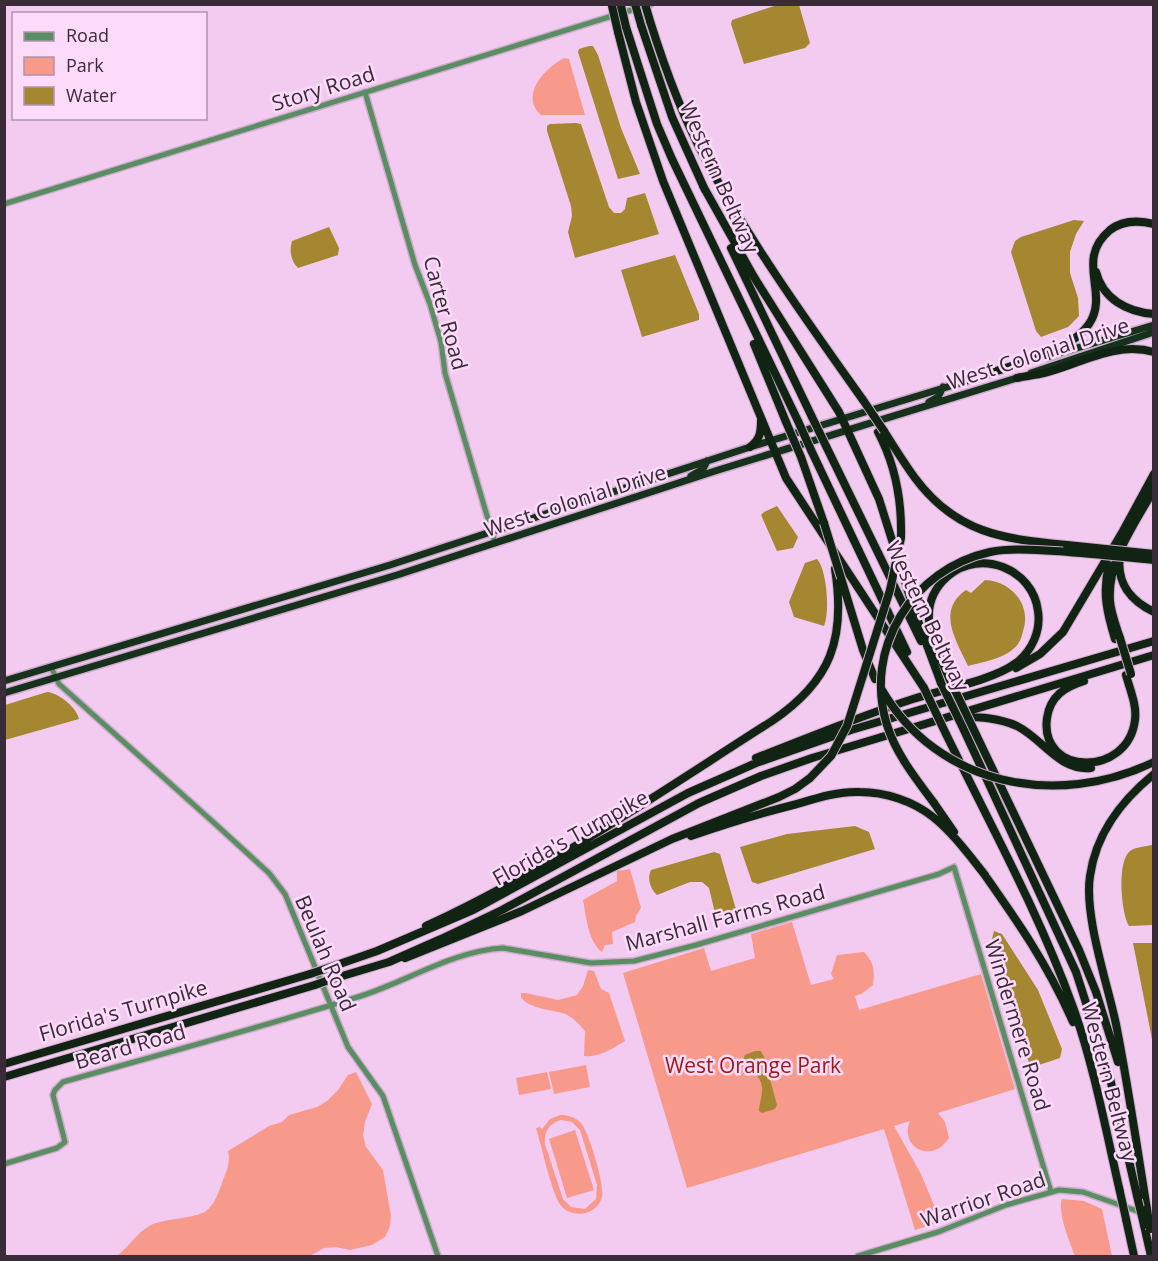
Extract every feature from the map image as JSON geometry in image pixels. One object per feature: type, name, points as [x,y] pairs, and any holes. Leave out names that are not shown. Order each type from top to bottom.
[{"type":"highway","name":"Western Beltway","points":[[635,4],[672,117],[703,186],[941,682],[968,727],[1076,972],[1110,1074],[1137,1200],[1147,1227],[1151,1257]]},
{"type":"highway","points":[[645,4],[670,80],[705,159],[750,234],[881,432],[932,498],[964,523],[986,532],[1011,538],[1154,554]]},
{"type":"highway","name":"Western Beltway","points":[[616,5],[626,27],[657,124],[688,195],[1045,939],[1074,1010],[1134,1257]]},
{"type":"highway","points":[[616,5],[618,32],[636,102],[663,181],[775,453],[797,496],[924,688]]},
{"type":"highway","points":[[703,186],[754,277],[848,430],[879,499],[915,613],[941,682]]},
{"type":"highway","points":[[949,400],[951,392],[956,387],[1053,350],[1080,335],[1096,310],[1092,261],[1097,244],[1114,227],[1123,223],[1143,221],[1154,226]]},
{"type":"highway","points":[[1154,226],[1132,225],[1114,231],[1101,244],[1095,267],[1100,283],[1113,299],[1133,310],[1154,314]]},
{"type":"highway","points":[[745,314],[824,523],[863,650],[875,679],[888,701],[902,718],[928,743],[956,762],[1002,780],[1047,787],[1091,784],[1133,772],[1154,762]]},
{"type":"highway","name":"West Colonial Drive","points":[[4,681],[372,570],[771,440],[1154,325]]},
{"type":"highway","name":"West Colonial Drive","points":[[4,693],[340,592],[1154,333]]},
{"type":"highway","points":[[1017,378],[1045,373],[1111,351],[1132,349],[1154,352]]},
{"type":"highway","points":[[917,408],[936,399],[943,387]]},
{"type":"highway","points":[[750,447],[757,442],[760,436],[760,416]]},
{"type":"highway","points":[[389,962],[415,955],[522,911],[713,821],[779,797],[810,778],[831,756],[848,726],[890,590],[901,538],[898,485],[881,432]]},
{"type":"highway","points":[[678,483],[703,469],[707,461]]},
{"type":"highway","points":[[946,718],[982,717],[1007,722],[1027,733],[1065,763],[1080,768],[1095,768],[1112,762],[1120,757],[1132,743],[1140,722],[1140,705],[1128,675],[1106,604],[1105,581],[1112,555],[1154,474]]},
{"type":"highway","points":[[1117,638],[1110,604],[1113,568],[1120,549],[1154,489]]},
{"type":"highway","points":[[594,511],[602,496]]},
{"type":"highway","points":[[570,519],[585,509],[592,499]]},
{"type":"highway","points":[[377,951],[551,862],[789,710],[810,690],[830,657],[836,638],[840,609],[835,569],[824,523]]},
{"type":"highway","points":[[688,793],[755,758],[884,709],[1024,664],[1052,643],[1074,615],[1124,531]]},
{"type":"highway","points":[[1125,541],[1120,559],[1121,580],[1131,597],[1154,612]]},
{"type":"highway","points":[[1085,1051],[1048,969],[1022,926],[905,762],[892,738],[884,715],[880,689],[882,662],[890,634],[903,610],[921,589],[943,572],[967,559],[992,552],[1044,551],[1154,560]]},
{"type":"highway","points":[[971,682],[1014,664],[1030,647],[1037,632],[1038,609],[1031,590],[1014,572],[996,564],[977,564],[956,571],[942,583],[931,601],[930,631],[968,727],[1079,950],[1110,1031],[1135,1131]]},
{"type":"highway","points":[[340,592],[345,584],[372,570]]},
{"type":"highway","points":[[290,607],[310,596],[314,588]]},
{"type":"highway","points":[[160,646],[165,637],[196,624]]},
{"type":"highway","name":"Florida's Turnpike","points":[[4,1064],[310,974],[440,926],[500,896],[688,793],[756,763],[817,741],[1154,641]]},
{"type":"highway","name":"Florida's Turnpike","points":[[4,1077],[389,962],[502,910],[638,834],[720,794],[812,758],[1154,655]]},
{"type":"highway","points":[[1128,675],[1135,712],[1132,731],[1124,746],[1110,758],[1094,763],[1077,762],[1060,753],[1050,740],[1047,730],[1048,713],[1056,696],[1070,686],[1142,658]]},
{"type":"highway","points":[[1151,776],[1130,795],[1109,820],[1096,846],[1090,877],[1089,903],[1116,1028],[1135,1131],[1147,1209],[1147,1227],[1154,1251]]},
{"type":"highway","points":[[620,864],[673,842],[757,815],[835,794],[859,792],[897,798],[933,816],[950,832],[985,875]]},
{"type":"street","name":"Story Road","points":[[4,204],[121,170],[651,4]]},
{"type":"street","name":"Carter Road","points":[[365,92],[415,265],[441,342],[445,373],[495,543]]},
{"type":"street","name":"Beulah Road","points":[[51,667],[59,684],[269,873],[285,894],[348,1047],[383,1096],[438,1257]]},
{"type":"street","name":"Marshall Farms Road","points":[[331,1004],[363,995],[464,955],[490,949],[515,949],[591,963],[627,962],[651,958],[939,874],[954,867]]},
{"type":"street","name":"Windermere Road","points":[[954,867],[1051,1192]]},
{"type":"street","name":"Beard Road","points":[[4,1164],[57,1148],[65,1142],[53,1095],[63,1082],[331,1004]]},
{"type":"street","name":"Warrior Road","points":[[858,1257],[938,1232],[1006,1205],[1059,1190],[1083,1192],[1154,1217]]},
{"type":"green space","points":[[564,58],[569,59],[585,115],[541,115],[533,99],[537,83],[549,68]]},
{"type":"green space","points":[[630,869],[641,908],[635,922],[612,932],[613,944],[605,945],[602,952],[597,948],[591,935],[583,900],[617,881],[617,871]]},
{"type":"green space","name":"West Orange Park","points":[[792,922],[811,985],[834,979],[831,974],[837,955],[864,952],[870,959],[874,975],[873,985],[855,996],[859,1010],[981,974],[1015,1089],[938,1113],[945,1122],[949,1138],[942,1146],[934,1150],[926,1151],[913,1145],[908,1130],[910,1121],[894,1126],[921,1174],[941,1222],[915,1230],[884,1129],[687,1188],[623,973],[704,948],[711,971],[755,958],[751,934]]},
{"type":"green space","points":[[588,970],[594,971],[601,989],[609,993],[625,1041],[606,1052],[584,1056],[585,1031],[575,1020],[565,1014],[535,1007],[525,1002],[521,998],[521,993],[558,1000],[577,995],[583,986]]},
{"type":"green space","points":[[586,1065],[590,1087],[554,1094],[549,1072]]},
{"type":"green space","points":[[356,1072],[372,1104],[363,1135],[366,1147],[383,1170],[391,1216],[385,1237],[372,1245],[350,1250],[336,1247],[324,1248],[310,1256],[117,1256],[151,1225],[194,1216],[206,1211],[216,1198],[225,1175],[228,1151],[269,1126],[282,1122],[289,1115],[317,1107],[327,1101],[348,1075]]},
{"type":"green space","points":[[547,1072],[551,1089],[519,1095],[516,1078]]},
{"type":"green space","points":[[560,1115],[574,1118],[581,1123],[588,1137],[599,1171],[602,1191],[599,1203],[589,1212],[576,1214],[570,1212],[559,1203],[556,1196],[536,1128],[542,1129],[550,1119]],"holes":[[[561,1120],[572,1122],[580,1130],[597,1185],[596,1199],[585,1209],[571,1207],[563,1199],[545,1144],[546,1132],[553,1123]]]},
{"type":"green space","points":[[575,1130],[594,1190],[567,1198],[549,1139]]},
{"type":"green space","points":[[1062,1199],[1084,1201],[1102,1209],[1112,1256],[1075,1256],[1061,1212]]},
{"type":"water","points":[[777,5],[799,5],[810,43],[805,48],[744,64],[731,24],[732,20]]},
{"type":"water","points":[[593,46],[598,55],[621,128],[640,174],[618,179],[578,52],[579,49]]},
{"type":"water","points":[[581,124],[609,207],[614,213],[621,213],[625,209],[627,198],[645,193],[659,234],[575,258],[568,232],[572,216],[571,206],[547,126]]},
{"type":"water","points":[[1074,220],[1084,221],[1076,234],[1070,252],[1070,273],[1078,298],[1079,316],[1068,327],[1041,337],[1036,331],[1011,252],[1015,241],[1021,237]]},
{"type":"water","points":[[329,227],[339,248],[338,255],[298,268],[291,256],[292,241]]},
{"type":"water","points":[[675,255],[699,314],[699,320],[642,337],[621,270]]},
{"type":"water","points":[[777,506],[798,537],[793,548],[777,551],[761,515]]},
{"type":"water","points":[[817,559],[823,572],[826,591],[827,611],[824,626],[794,617],[789,602],[805,563]]},
{"type":"water","points":[[985,580],[1003,585],[1017,596],[1025,612],[1025,621],[1021,639],[1008,653],[968,666],[954,636],[950,616],[957,598],[966,590],[971,593]]},
{"type":"water","points":[[47,692],[67,702],[75,710],[79,719],[5,740],[5,705]]},
{"type":"water","points":[[855,826],[869,832],[875,849],[758,884],[752,882],[740,847],[787,834]]},
{"type":"water","points":[[1154,846],[1153,925],[1129,926],[1122,900],[1125,858],[1131,850]]},
{"type":"water","points":[[714,852],[720,854],[737,913],[716,917],[709,888],[702,882],[690,882],[657,895],[649,880],[651,870]]},
{"type":"water","points":[[994,931],[1002,934],[1038,990],[1062,1049],[1060,1058],[1036,1066],[1029,1063],[992,939]]},
{"type":"water","points":[[1133,943],[1153,943],[1153,1046],[1151,1034]]},
{"type":"water","points":[[761,1051],[764,1057],[777,1105],[775,1109],[762,1113],[759,1111],[761,1083],[743,1059],[745,1055]]}]
